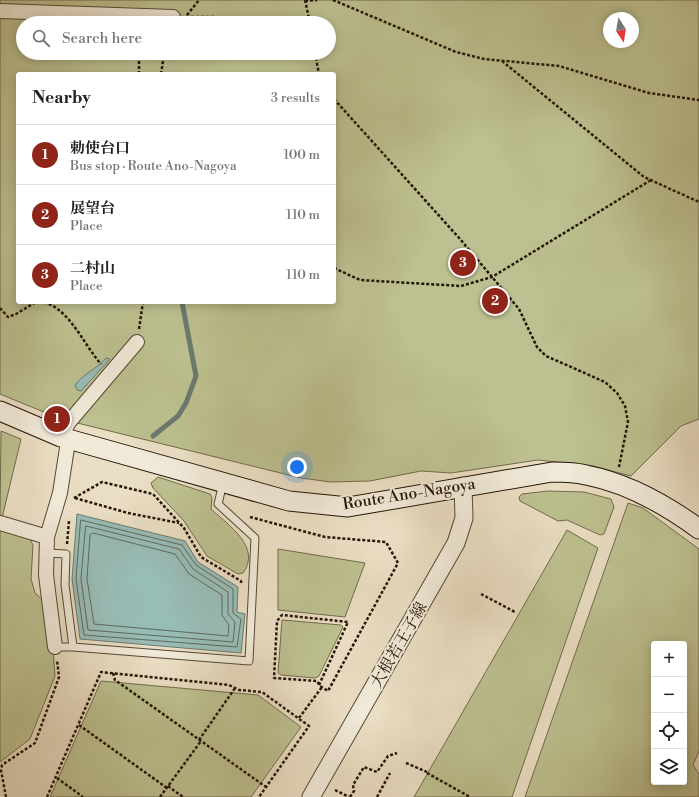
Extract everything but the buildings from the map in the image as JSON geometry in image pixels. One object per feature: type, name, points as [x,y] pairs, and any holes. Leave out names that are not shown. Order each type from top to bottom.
[{"type":"main road","name":"Route Ano-Nagoya","points":[[0,411],[65,438],[289,501],[348,507],[422,496],[463,486],[552,472],[585,474],[617,484],[646,496],[678,513],[699,528]]},
{"type":"street","points":[[0,11],[149,16]]},
{"type":"street","points":[[55,647],[46,575],[47,537],[60,492],[67,448],[65,438],[69,422],[137,342]]},
{"type":"street","name":"大根若王子線","points":[[311,797],[456,543],[464,518],[463,486]]},
{"type":"street","points":[[0,523],[47,537]]},
{"type":"lane","points":[[55,647],[73,647],[249,661],[255,538],[218,504],[223,483]]},
{"type":"lane","points":[[47,552],[66,554],[65,585],[73,647]]},
{"type":"path","points":[[180,16],[199,0]]},
{"type":"path","points":[[308,16],[305,0],[317,0]]},
{"type":"path","points":[[333,0],[456,52],[484,59],[560,66],[649,93],[699,100]]},
{"type":"path","points":[[139,60],[139,72]]},
{"type":"path","points":[[161,72],[164,60]]},
{"type":"path","points":[[317,60],[319,72]]},
{"type":"path","points":[[502,61],[644,177],[699,202]]},
{"type":"path","points":[[336,102],[460,238],[519,310],[530,336],[541,352],[558,362],[605,382],[617,393],[625,406],[628,422],[617,484]]},
{"type":"path","points":[[336,269],[360,280],[461,286],[492,277],[651,180]]},
{"type":"path","points":[[0,308],[8,317],[34,304]]},
{"type":"path","points":[[51,304],[66,316],[96,360]]},
{"type":"path","points":[[137,342],[143,304]]},
{"type":"path","points":[[70,501],[102,482],[153,494],[184,528],[201,558],[241,581],[241,588]]},
{"type":"path","points":[[75,498],[128,513],[180,523]]},
{"type":"path","points":[[66,554],[69,516]]},
{"type":"path","points":[[230,516],[244,516],[325,537],[386,542],[398,563],[328,691],[322,687],[319,684],[317,681],[274,678],[277,621],[282,615],[348,622],[319,684]]},
{"type":"path","points":[[481,594],[515,612]]},
{"type":"path","points":[[6,797],[1,770],[2,765],[35,743],[59,677],[55,647]]},
{"type":"path","points":[[47,797],[80,725],[101,672],[229,685],[235,688],[262,692],[299,718],[309,726],[259,797]]},
{"type":"path","points":[[113,673],[115,680],[266,787]]},
{"type":"path","points":[[299,718],[322,687]]},
{"type":"path","points":[[160,797],[200,741],[235,688]]},
{"type":"path","points":[[80,725],[183,797]]},
{"type":"path","points":[[336,790],[350,797],[354,791],[353,785],[364,767],[377,772],[388,756],[397,753]]},
{"type":"path","points":[[406,763],[470,797]]},
{"type":"path","points":[[377,797],[390,773]]},
{"type":"path","points":[[56,778],[83,797]]},
{"type":"green space","points":[[0,0],[699,0],[699,419],[681,426],[631,476],[593,466],[538,460],[451,473],[421,471],[370,481],[331,482],[301,478],[61,419],[0,394]]},
{"type":"green space","points":[[1,431],[21,439],[2,518],[0,517]]},
{"type":"green space","points":[[158,477],[210,494],[212,498],[211,509],[234,529],[246,546],[248,563],[243,573],[238,574],[207,556],[184,521],[153,488],[151,483]]},
{"type":"green space","points":[[548,491],[584,492],[611,499],[614,507],[604,534],[600,535],[567,520],[558,521],[520,501],[519,497],[522,494]]},
{"type":"green space","points":[[628,503],[643,508],[699,549],[699,751],[693,765],[699,774],[699,797],[525,797]]},
{"type":"green space","points":[[0,529],[29,537],[33,545],[31,579],[35,593],[45,602],[53,648],[55,676],[30,739],[0,762]]},
{"type":"green space","points":[[567,530],[598,548],[512,797],[414,797]]},
{"type":"green space","points":[[278,549],[365,563],[345,617],[278,610]]},
{"type":"green space","points":[[282,620],[341,625],[343,627],[319,676],[315,678],[281,675],[278,673]]},
{"type":"green space","points":[[101,681],[258,695],[301,727],[251,797],[50,797]]},
{"type":"water","points":[[106,358],[110,359],[81,391],[77,390],[75,385]]},
{"type":"water","points":[[77,514],[185,541],[198,562],[238,587],[237,612],[245,614],[241,653],[80,639],[72,579]]},
{"type":"waterway","points":[[153,436],[178,416],[186,403],[196,376],[182,304]]},
{"type":"place","name":"二村山","points":[[463,263]]},
{"type":"place","name":"展望台","points":[[495,301]]},
{"type":"place","name":"勅使台口","points":[[57,419]]}]
